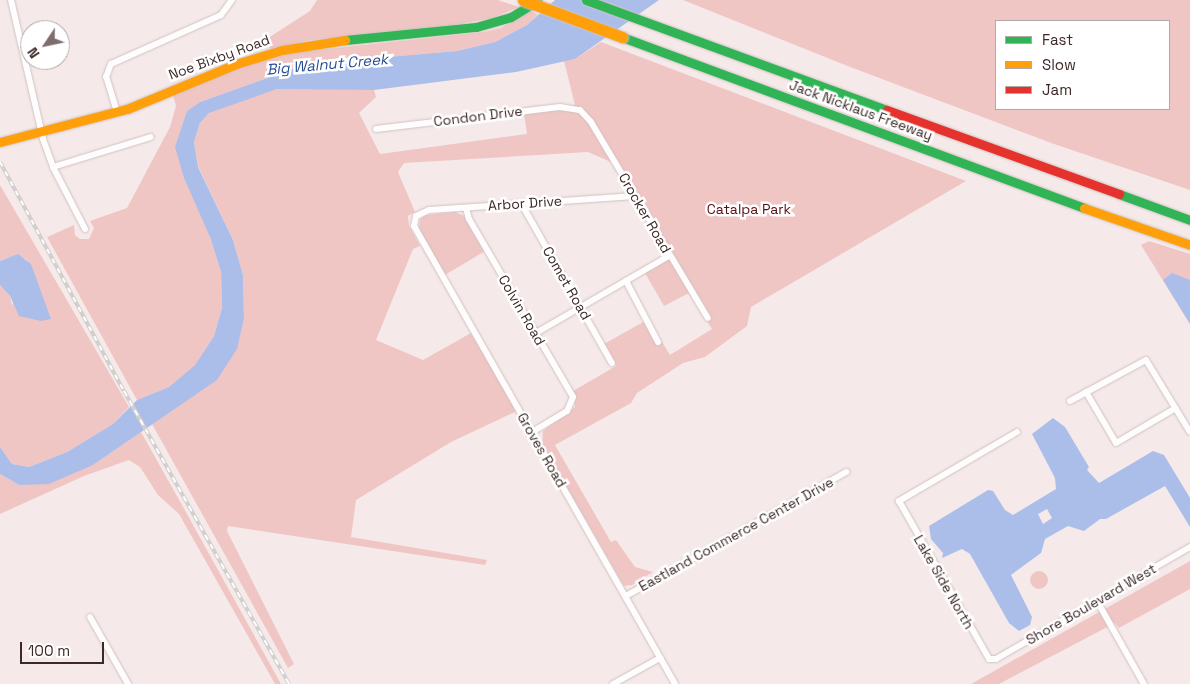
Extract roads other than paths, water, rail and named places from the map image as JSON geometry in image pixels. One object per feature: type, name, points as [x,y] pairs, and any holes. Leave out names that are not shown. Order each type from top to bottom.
[{"type":"main road","name":"Jack Nicklaus Freeway","points":[[522,0],[1026,188],[1190,245]]},
{"type":"main road","name":"Noe Bixby Road","points":[[0,142],[117,112],[236,64],[282,50],[476,27],[510,17],[538,0]]},
{"type":"main road","name":"Jack Nicklaus Freeway","points":[[586,0],[1190,220]]},
{"type":"street","points":[[11,0],[42,132],[53,167],[85,229]]},
{"type":"street","points":[[117,112],[106,77],[111,64],[216,18],[226,11],[232,0]]},
{"type":"street","name":"Condon Drive","points":[[376,129],[560,106],[580,110]]},
{"type":"street","name":"Crocker Road","points":[[580,110],[591,122],[669,256],[708,318]]},
{"type":"street","points":[[53,167],[151,137]]},
{"type":"street","name":"Arbor Drive","points":[[416,216],[428,210],[635,196]]},
{"type":"street","name":"Comet Road","points":[[521,203],[612,363]]},
{"type":"street","name":"Colvin Road","points":[[466,208],[469,218],[573,397],[567,411],[532,432]]},
{"type":"street","name":"Groves Road","points":[[416,216],[415,229],[675,684]]},
{"type":"street","points":[[536,333],[669,256]]},
{"type":"street","points":[[626,281],[658,342]]},
{"type":"street","points":[[1070,401],[1146,360],[1190,432]]},
{"type":"street","points":[[1086,392],[1116,442],[1176,408]]},
{"type":"street","name":"Lake Side North","points":[[991,661],[899,501],[1017,432]]},
{"type":"street","name":"Eastland Commerce Center Drive","points":[[626,596],[846,472]]},
{"type":"street","name":"Shore Boulevard West","points":[[991,661],[1190,547]]},
{"type":"street","points":[[1097,601],[1144,684]]},
{"type":"street","points":[[90,617],[128,684]]},
{"type":"street","points":[[613,684],[660,658]]},
{"type":"water","name":"Big Walnut Creek","points":[[555,0],[659,0],[575,59],[516,72],[374,90],[277,89],[209,113],[200,123],[194,142],[198,167],[233,240],[243,275],[244,318],[237,349],[217,380],[93,465],[49,484],[19,485],[0,474],[0,447],[12,464],[29,467],[67,452],[113,424],[137,400],[169,387],[195,365],[214,336],[222,308],[221,272],[210,237],[184,178],[175,147],[187,111],[200,102],[306,64],[457,51],[495,42],[527,25]]},
{"type":"water","points":[[18,254],[31,264],[51,319],[41,321],[19,316],[10,296],[0,285],[0,261]]},
{"type":"water","points":[[1172,273],[1190,280],[1190,324],[1163,280]]},
{"type":"water","points":[[1053,418],[1065,427],[1089,467],[1087,470],[1099,483],[1153,451],[1164,455],[1190,498],[1190,527],[1165,486],[1106,519],[1100,519],[1084,531],[1068,526],[1045,539],[1041,553],[1011,575],[1032,617],[1030,625],[1019,631],[1009,623],[970,554],[962,549],[942,558],[943,553],[931,539],[929,526],[988,490],[993,491],[1005,510],[1013,515],[1056,489],[1055,478],[1032,434]],"holes":[[[1047,509],[1052,518],[1043,524],[1038,514]]]},
{"type":"railway","points":[[0,162],[124,391],[289,684]]},
{"type":"park label","name":"Catalpa Park","points":[[749,209]]}]
